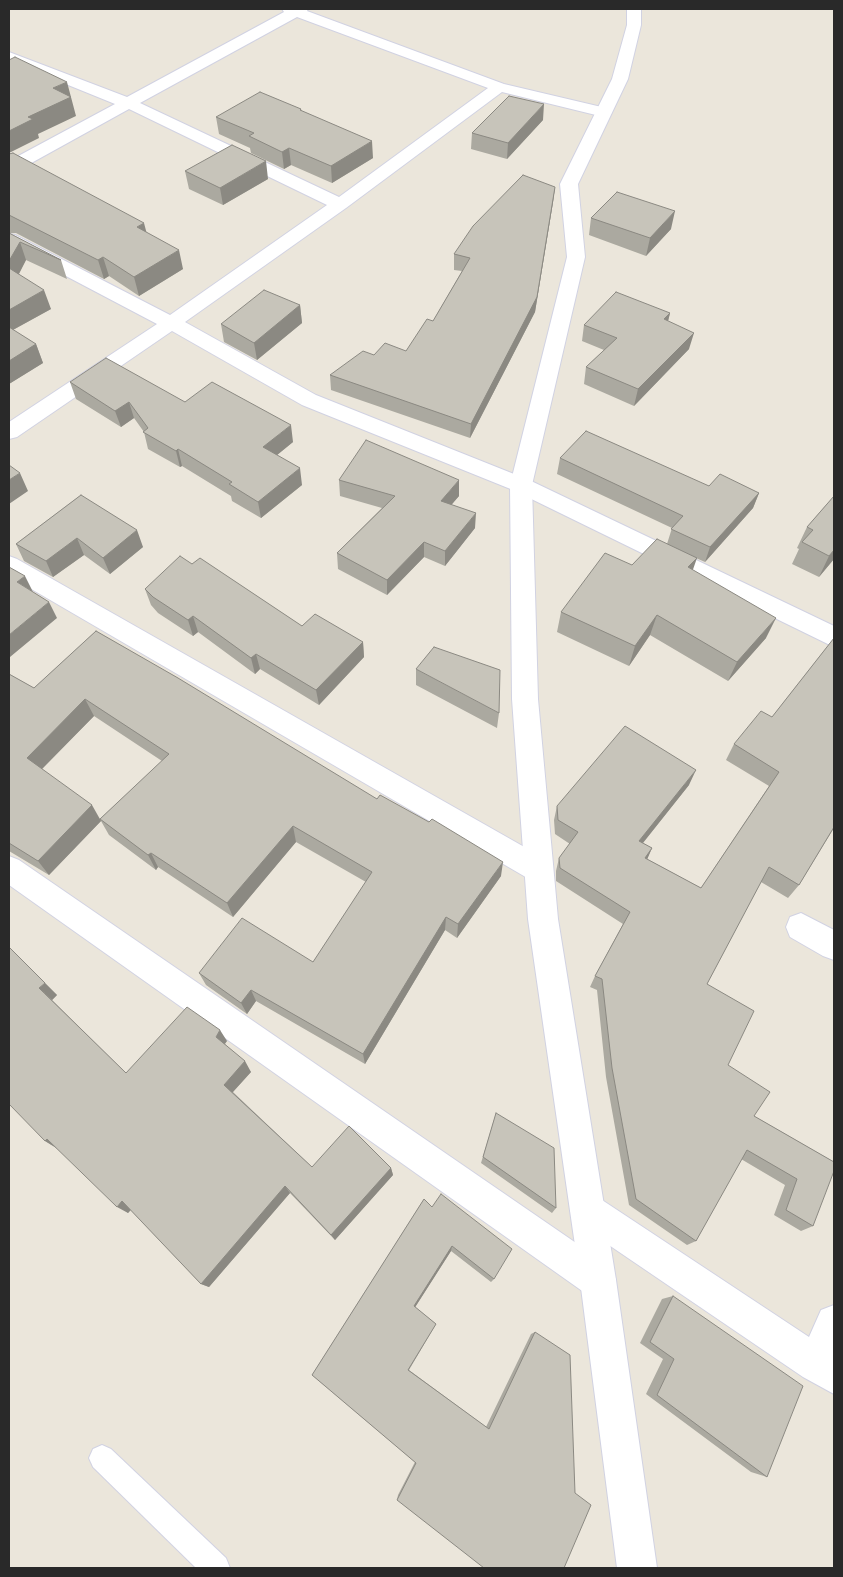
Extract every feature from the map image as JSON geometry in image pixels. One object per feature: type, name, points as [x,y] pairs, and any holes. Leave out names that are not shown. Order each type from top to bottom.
[{"type":"street","points":[[634,9],[634,24],[620,79],[569,184],[576,257],[521,485],[525,699],[543,919],[598,1280],[637,1568]]},
{"type":"street","points":[[9,168],[296,10],[499,87],[604,112]]},
{"type":"street","points":[[9,56],[128,103],[340,204]]},
{"type":"street","points":[[9,432],[171,323],[340,204],[499,87]]},
{"type":"street","points":[[9,238],[171,323],[309,400],[521,485],[834,636]]},
{"type":"street","points":[[9,565],[539,870]]},
{"type":"street","points":[[9,869],[598,1280]]},
{"type":"street","points":[[801,926],[834,946]]},
{"type":"street","points":[[587,1210],[825,1370],[834,1323]]},
{"type":"lane","points":[[102,1458],[216,1568]]},
{"type":"building","points":[[15,57],[67,82],[53,88],[71,97],[28,117],[33,119],[9,131],[9,60]]},
{"type":"building","points":[[260,92],[372,141],[331,166],[289,148],[282,152],[249,136],[254,133],[216,117]]},
{"type":"building","points":[[509,96],[544,104],[508,143],[472,133]]},
{"type":"building","points":[[232,145],[266,161],[220,188],[185,171]]},
{"type":"building","points":[[13,153],[144,223],[137,227],[179,250],[134,277],[103,257],[98,260],[9,215],[9,154]]},
{"type":"building","points":[[523,175],[555,187],[537,297],[471,424],[330,375],[363,351],[374,355],[385,343],[406,351],[427,319],[433,321],[470,258],[454,254],[473,226]]},
{"type":"building","points":[[617,192],[675,211],[650,238],[591,218]]},
{"type":"building","points":[[9,233],[61,260],[20,242],[9,261]]},
{"type":"building","points":[[9,268],[44,290],[9,310]]},
{"type":"building","points":[[264,290],[300,305],[254,343],[221,324]]},
{"type":"building","points":[[616,292],[670,313],[664,319],[694,333],[638,389],[586,367],[617,338],[584,325]]},
{"type":"building","points":[[9,327],[36,344],[9,361]]},
{"type":"building","points":[[106,358],[185,402],[212,382],[291,425],[263,447],[300,468],[258,502],[229,484],[232,482],[178,449],[176,451],[143,432],[148,428],[129,402],[115,411],[70,382]]},
{"type":"building","points":[[586,431],[709,486],[720,474],[759,493],[710,547],[671,529],[683,516],[560,458]]},
{"type":"building","points":[[366,440],[459,480],[441,501],[476,513],[445,551],[424,542],[387,580],[337,553],[395,496],[339,480]]},
{"type":"building","points":[[9,465],[20,473],[9,480]]},
{"type":"building","points":[[81,495],[137,530],[103,558],[77,538],[46,561],[16,544]]},
{"type":"building","points":[[834,496],[834,550],[829,556],[802,542],[813,530],[807,527]]},
{"type":"building","points":[[657,539],[697,558],[688,567],[776,618],[737,662],[657,615],[635,646],[561,612],[605,553],[632,565]]},
{"type":"building","points":[[180,556],[192,564],[200,558],[302,626],[315,614],[363,642],[316,690],[256,654],[251,658],[193,616],[188,620],[153,597],[145,589]]},
{"type":"building","points":[[9,567],[25,576],[17,582],[49,602],[9,635]]},
{"type":"building","points":[[96,631],[178,678],[377,799],[380,795],[429,822],[432,819],[503,862],[458,924],[446,917],[363,1054],[251,990],[241,1003],[199,973],[242,918],[313,962],[372,872],[293,826],[227,903],[151,853],[148,855],[100,819],[169,754],[85,699],[27,758],[92,805],[38,861],[9,843],[9,674],[34,688]]},
{"type":"building","points":[[834,638],[834,827],[799,885],[769,867],[707,984],[754,1011],[728,1065],[770,1092],[754,1116],[834,1162],[834,1171],[813,1226],[786,1210],[797,1179],[747,1150],[696,1241],[636,1199],[612,1068],[602,979],[595,976],[630,912],[560,868],[559,858],[578,832],[558,820],[557,806],[625,726],[696,770],[639,841],[652,848],[645,858],[701,888],[779,772],[734,744],[761,711],[772,717]]},
{"type":"building","points":[[434,647],[500,670],[499,713],[416,669]]},
{"type":"building","points":[[9,947],[45,983],[39,988],[126,1073],[187,1007],[220,1030],[216,1037],[245,1061],[224,1085],[312,1167],[349,1126],[391,1168],[331,1235],[285,1186],[201,1284],[122,1201],[117,1207],[47,1139],[45,1141],[9,1104]]},
{"type":"building","points":[[496,1113],[554,1148],[556,1208],[483,1157]]},
{"type":"building","points":[[441,1194],[512,1249],[494,1279],[452,1246],[414,1306],[436,1324],[408,1370],[489,1429],[535,1332],[570,1355],[575,1493],[591,1505],[564,1568],[484,1568],[397,1500],[416,1463],[312,1375],[424,1199],[432,1207]]},
{"type":"building","points":[[673,1296],[803,1386],[767,1477],[657,1395],[674,1359],[650,1342]]}]
